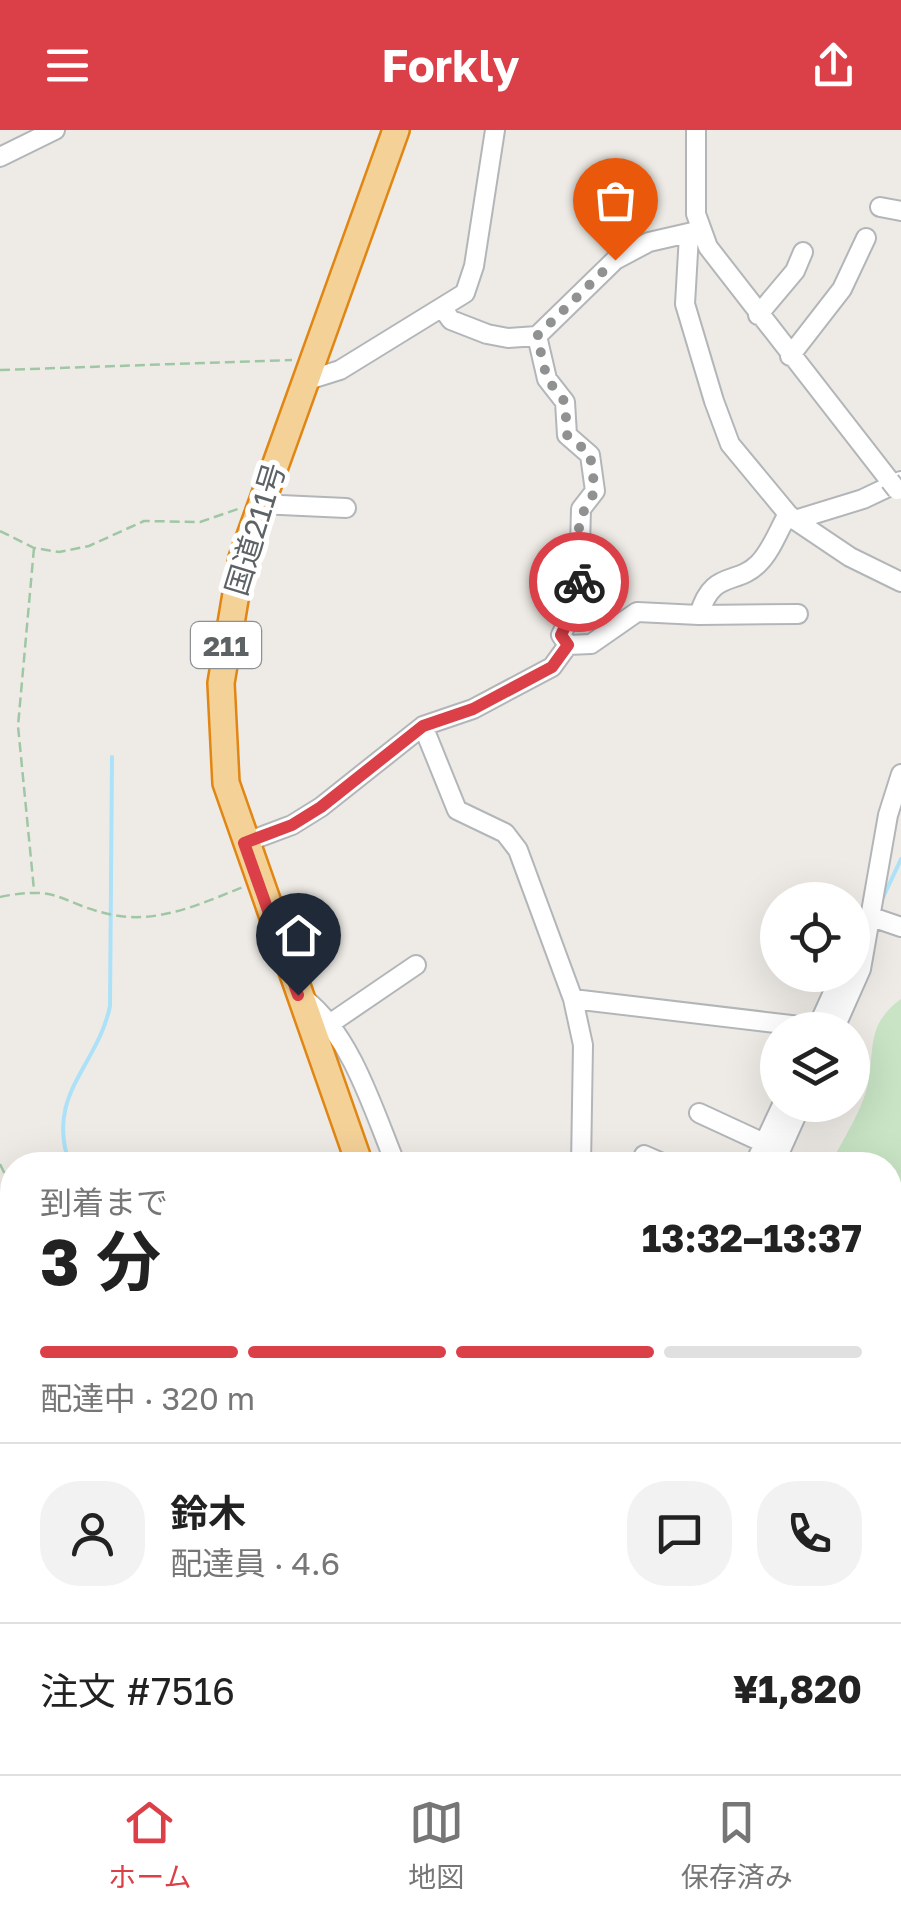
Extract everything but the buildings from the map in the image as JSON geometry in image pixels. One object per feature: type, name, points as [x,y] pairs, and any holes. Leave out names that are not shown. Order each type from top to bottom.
[{"type":"highway","name":"国道211号","points":[[355,1152],[257,882],[226,783],[221,683],[233,594],[259,504],[396,130]]},
{"type":"street","points":[[0,157],[55,130]]},
{"type":"street","points":[[309,370],[340,370],[394,334],[458,301],[470,282],[495,130]]},
{"type":"street","points":[[696,130],[695,232],[685,304],[730,444],[791,517],[850,557],[901,582]]},
{"type":"street","points":[[880,207],[901,210]]},
{"type":"street","points":[[443,309],[451,320],[488,334],[508,338],[537,336],[615,260],[649,242],[695,232]]},
{"type":"street","points":[[695,232],[897,487],[791,517],[756,567],[724,579],[707,594],[699,615]]},
{"type":"street","points":[[790,356],[842,289],[866,238]]},
{"type":"street","points":[[758,315],[795,270],[804,252]]},
{"type":"street","points":[[537,336],[547,379],[565,402],[567,435],[590,454],[595,491],[579,520],[579,582],[574,608],[561,635],[568,645]]},
{"type":"street","points":[[259,504],[346,508]]},
{"type":"street","points":[[568,645],[591,644],[637,612],[798,614]]},
{"type":"street","points":[[244,843],[292,825],[321,807],[423,726],[473,709],[552,667],[568,645]]},
{"type":"street","points":[[423,726],[458,810],[505,833],[518,850],[573,999],[583,1045],[582,1152]]},
{"type":"street","points":[[870,919],[888,815],[901,774]]},
{"type":"street","points":[[870,925],[901,926]]},
{"type":"street","points":[[328,1024],[416,966]]},
{"type":"street","points":[[298,995],[328,1024],[367,1096],[391,1152]]},
{"type":"street","points":[[573,999],[760,1022]]},
{"type":"street","points":[[699,1113],[764,1143]]},
{"type":"street","points":[[760,1152],[774,1122]]},
{"type":"street","points":[[780,1152],[793,1122]]},
{"type":"path","points":[[0,370],[309,370]]},
{"type":"path","points":[[0,531],[34,548],[75,550],[144,521],[200,522],[259,504]]},
{"type":"path","points":[[34,548],[18,726],[34,890]]},
{"type":"path","points":[[0,897],[34,890],[52,892],[96,911],[140,916],[184,910],[257,882]]},
{"type":"green space","points":[[901,999],[901,1152],[837,1152],[853,1122],[870,1122],[870,1068],[874,1037],[882,1018]]},
{"type":"waterway","points":[[67,1152],[64,1119],[68,1100],[104,1027],[110,1006],[112,757]]},
{"type":"waterway","points":[[880,904],[901,859]]},
{"type":"way so far","points":[[579,582],[579,520],[581,509],[595,491],[590,454],[567,435],[565,402],[547,379],[537,336],[615,260]]},
{"type":"route","points":[[298,995],[244,843],[292,825],[321,807],[423,726],[473,709],[552,667],[568,645],[561,635],[574,608],[579,582]]}]
